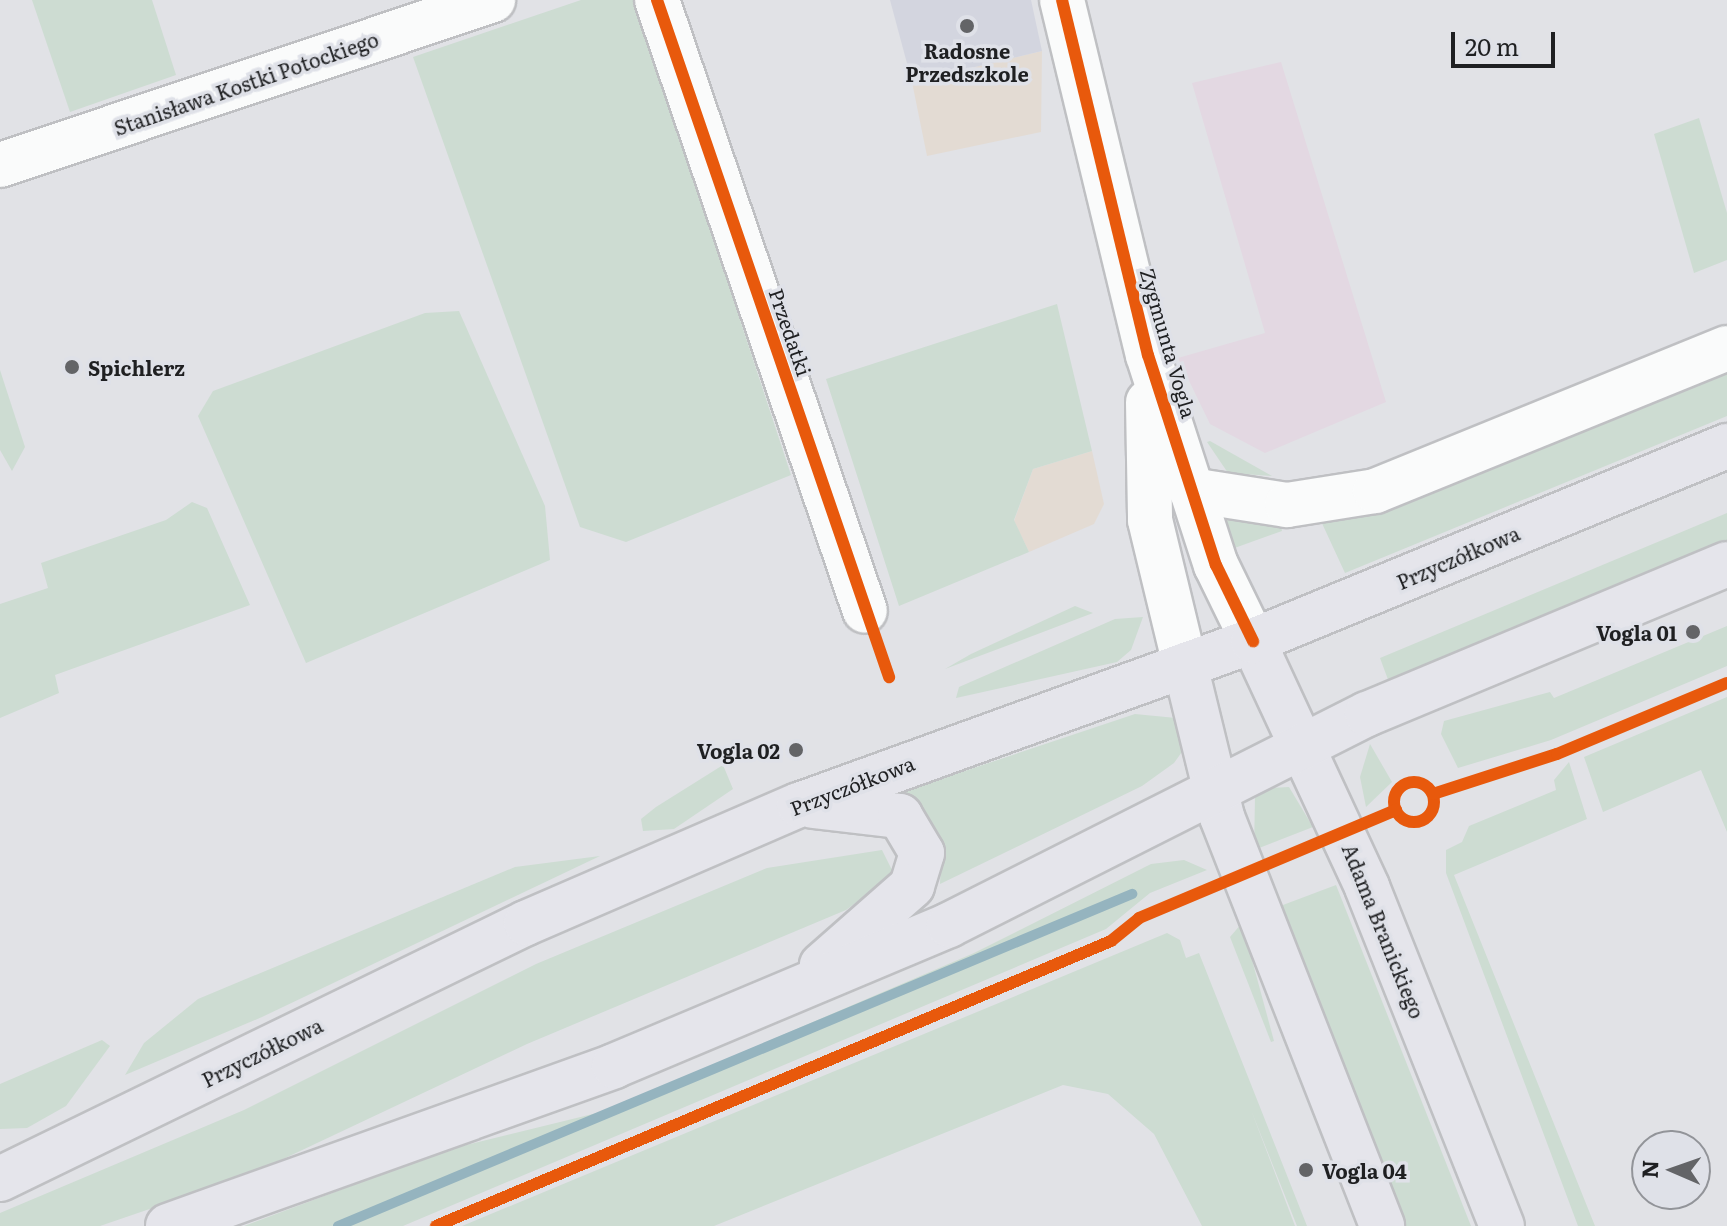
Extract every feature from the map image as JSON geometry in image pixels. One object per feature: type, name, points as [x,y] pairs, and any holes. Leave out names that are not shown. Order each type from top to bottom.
[{"type":"main road","name":"Przyczółkowa","points":[[0,1179],[526,923],[799,805],[1253,641],[1727,446]]},
{"type":"main road","points":[[168,1226],[614,1066],[949,925],[1305,744],[1727,564]]},
{"type":"main road","name":"Adama Branickiego","points":[[1253,641],[1305,744],[1502,1226]]},
{"type":"main road","points":[[1185,665],[1215,790],[1382,1226]]},
{"type":"main road","points":[[793,991],[912,886],[922,853],[900,816],[799,805]]},
{"type":"street","name":"Stanisława Kostki Potockiego","points":[[0,165],[493,0]]},
{"type":"street","name":"Przedatki","points":[[657,0],[865,611]]},
{"type":"street","name":"Zygmunta Vogla","points":[[1062,0],[1148,355],[1191,490],[1253,641]]},
{"type":"street","points":[[1191,490],[1238,503],[1308,505],[1375,491],[1727,348]]},
{"type":"street","name":"Zygmunta Vogla","points":[[1148,355],[1150,520],[1185,665]]},
{"type":"shaded area","points":[[32,0],[152,0],[176,75],[70,112]]},
{"type":"shaded area","points":[[581,0],[635,0],[791,475],[626,542],[580,527],[413,57]]},
{"type":"shaded area","name":"Radosne Przedszkole","points":[[890,0],[1031,0],[1042,51],[912,82]]},
{"type":"shaded area","points":[[1042,51],[1041,132],[927,156],[912,82]]},
{"type":"shaded area","points":[[1281,62],[1386,402],[1265,453],[1210,424],[1178,358],[1265,333],[1192,83]]},
{"type":"shaded area","points":[[1699,118],[1727,213],[1727,260],[1694,273],[1654,134]]},
{"type":"shaded area","points":[[1057,304],[1092,451],[1033,469],[1014,520],[1029,552],[899,606],[826,379]]},
{"type":"shaded area","points":[[459,311],[545,506],[550,560],[306,663],[198,416],[213,391],[425,313]]},
{"type":"shaded area","points":[[1727,368],[1727,416],[1345,573],[1320,519],[1401,505]]},
{"type":"shaded area","points":[[0,370],[25,447],[12,471],[0,450]]},
{"type":"shaded area","points":[[1210,441],[1272,476],[1228,473],[1207,442]]},
{"type":"shaded area","points":[[1092,451],[1104,504],[1094,524],[1029,552],[1014,521],[1033,469]]},
{"type":"shaded area","points":[[192,502],[207,508],[250,605],[55,675],[59,693],[0,718],[0,604],[48,588],[41,563],[166,520]]},
{"type":"shaded area","points":[[1727,513],[1727,544],[1390,685],[1380,658]]},
{"type":"shaded area","points":[[1216,514],[1279,519],[1282,531],[1229,550]]},
{"type":"shaded area","points":[[1075,606],[1093,613],[945,669],[971,654]]},
{"type":"shaded area","points":[[1143,617],[1131,650],[1117,662],[956,698],[959,687],[1115,619]]},
{"type":"shaded area","points":[[1727,626],[1727,666],[1551,740],[1458,768],[1441,734],[1444,721],[1550,692],[1554,698]]},
{"type":"shaded area","points":[[1727,697],[1727,832],[1701,770],[1603,812],[1584,757]]},
{"type":"shaded area","points":[[1135,714],[1176,718],[1184,749],[1174,763],[1142,786],[940,884],[941,858],[905,791]]},
{"type":"shaded area","points":[[1370,744],[1392,782],[1366,807],[1360,777]]},
{"type":"shaded area","points":[[1569,762],[1587,819],[1454,875],[1595,1226],[1578,1226],[1446,873],[1446,850],[1462,842],[1469,826],[1556,790],[1554,780]]},
{"type":"shaded area","points":[[723,765],[733,789],[674,829],[643,831],[641,819]]},
{"type":"shaded area","points":[[1289,787],[1313,827],[1254,850],[1255,798],[1268,788]]},
{"type":"shaded area","points":[[882,850],[894,874],[846,910],[527,1044],[249,1175],[100,1226],[0,1226],[0,1213],[244,1110],[536,964],[767,868]]},
{"type":"shaded area","points":[[600,856],[262,1017],[125,1075],[144,1043],[198,999],[515,867]]},
{"type":"shaded area","points":[[1184,860],[1207,870],[1150,893],[1106,929],[403,1226],[244,1226],[450,1149],[605,1111],[974,953],[1151,864]]},
{"type":"shaded area","points":[[1336,885],[1471,1226],[1401,1226],[1275,908]]},
{"type":"shaded area","points":[[1242,923],[1274,1041],[1271,1042],[1230,937]]},
{"type":"shaded area","points":[[1167,933],[1180,940],[1186,958],[1199,953],[1307,1226],[1297,1226],[1251,1110],[1295,1226],[1202,1226],[1154,1134],[1108,1094],[1063,1085],[714,1226],[462,1226]]},
{"type":"shaded area","points":[[102,1040],[110,1046],[66,1106],[27,1128],[0,1129],[0,1084]]},
{"type":"waterway","points":[[338,1226],[1132,894]]},
{"type":"cycle path","points":[[657,0],[889,677]]},
{"type":"cycle path","points":[[1062,0],[1148,355],[1216,565],[1253,641]]},
{"type":"cycle path","points":[[1433,794],[1557,754],[1727,683]]},
{"type":"cycle path","points":[[1414,782],[1428,788],[1434,802],[1428,816],[1414,822],[1400,816],[1394,802],[1400,788],[1414,782]]},
{"type":"cycle path","points":[[436,1226],[1111,941],[1139,918],[1396,810]]},
{"type":"place","name":"Radosne Przedszkole","points":[[967,26]]},
{"type":"place","name":"Spichlerz","points":[[72,367]]},
{"type":"place","name":"Vogla 01","points":[[1693,632]]},
{"type":"place","name":"Vogla 02","points":[[796,750]]},
{"type":"place","name":"Vogla 04","points":[[1306,1170]]}]
